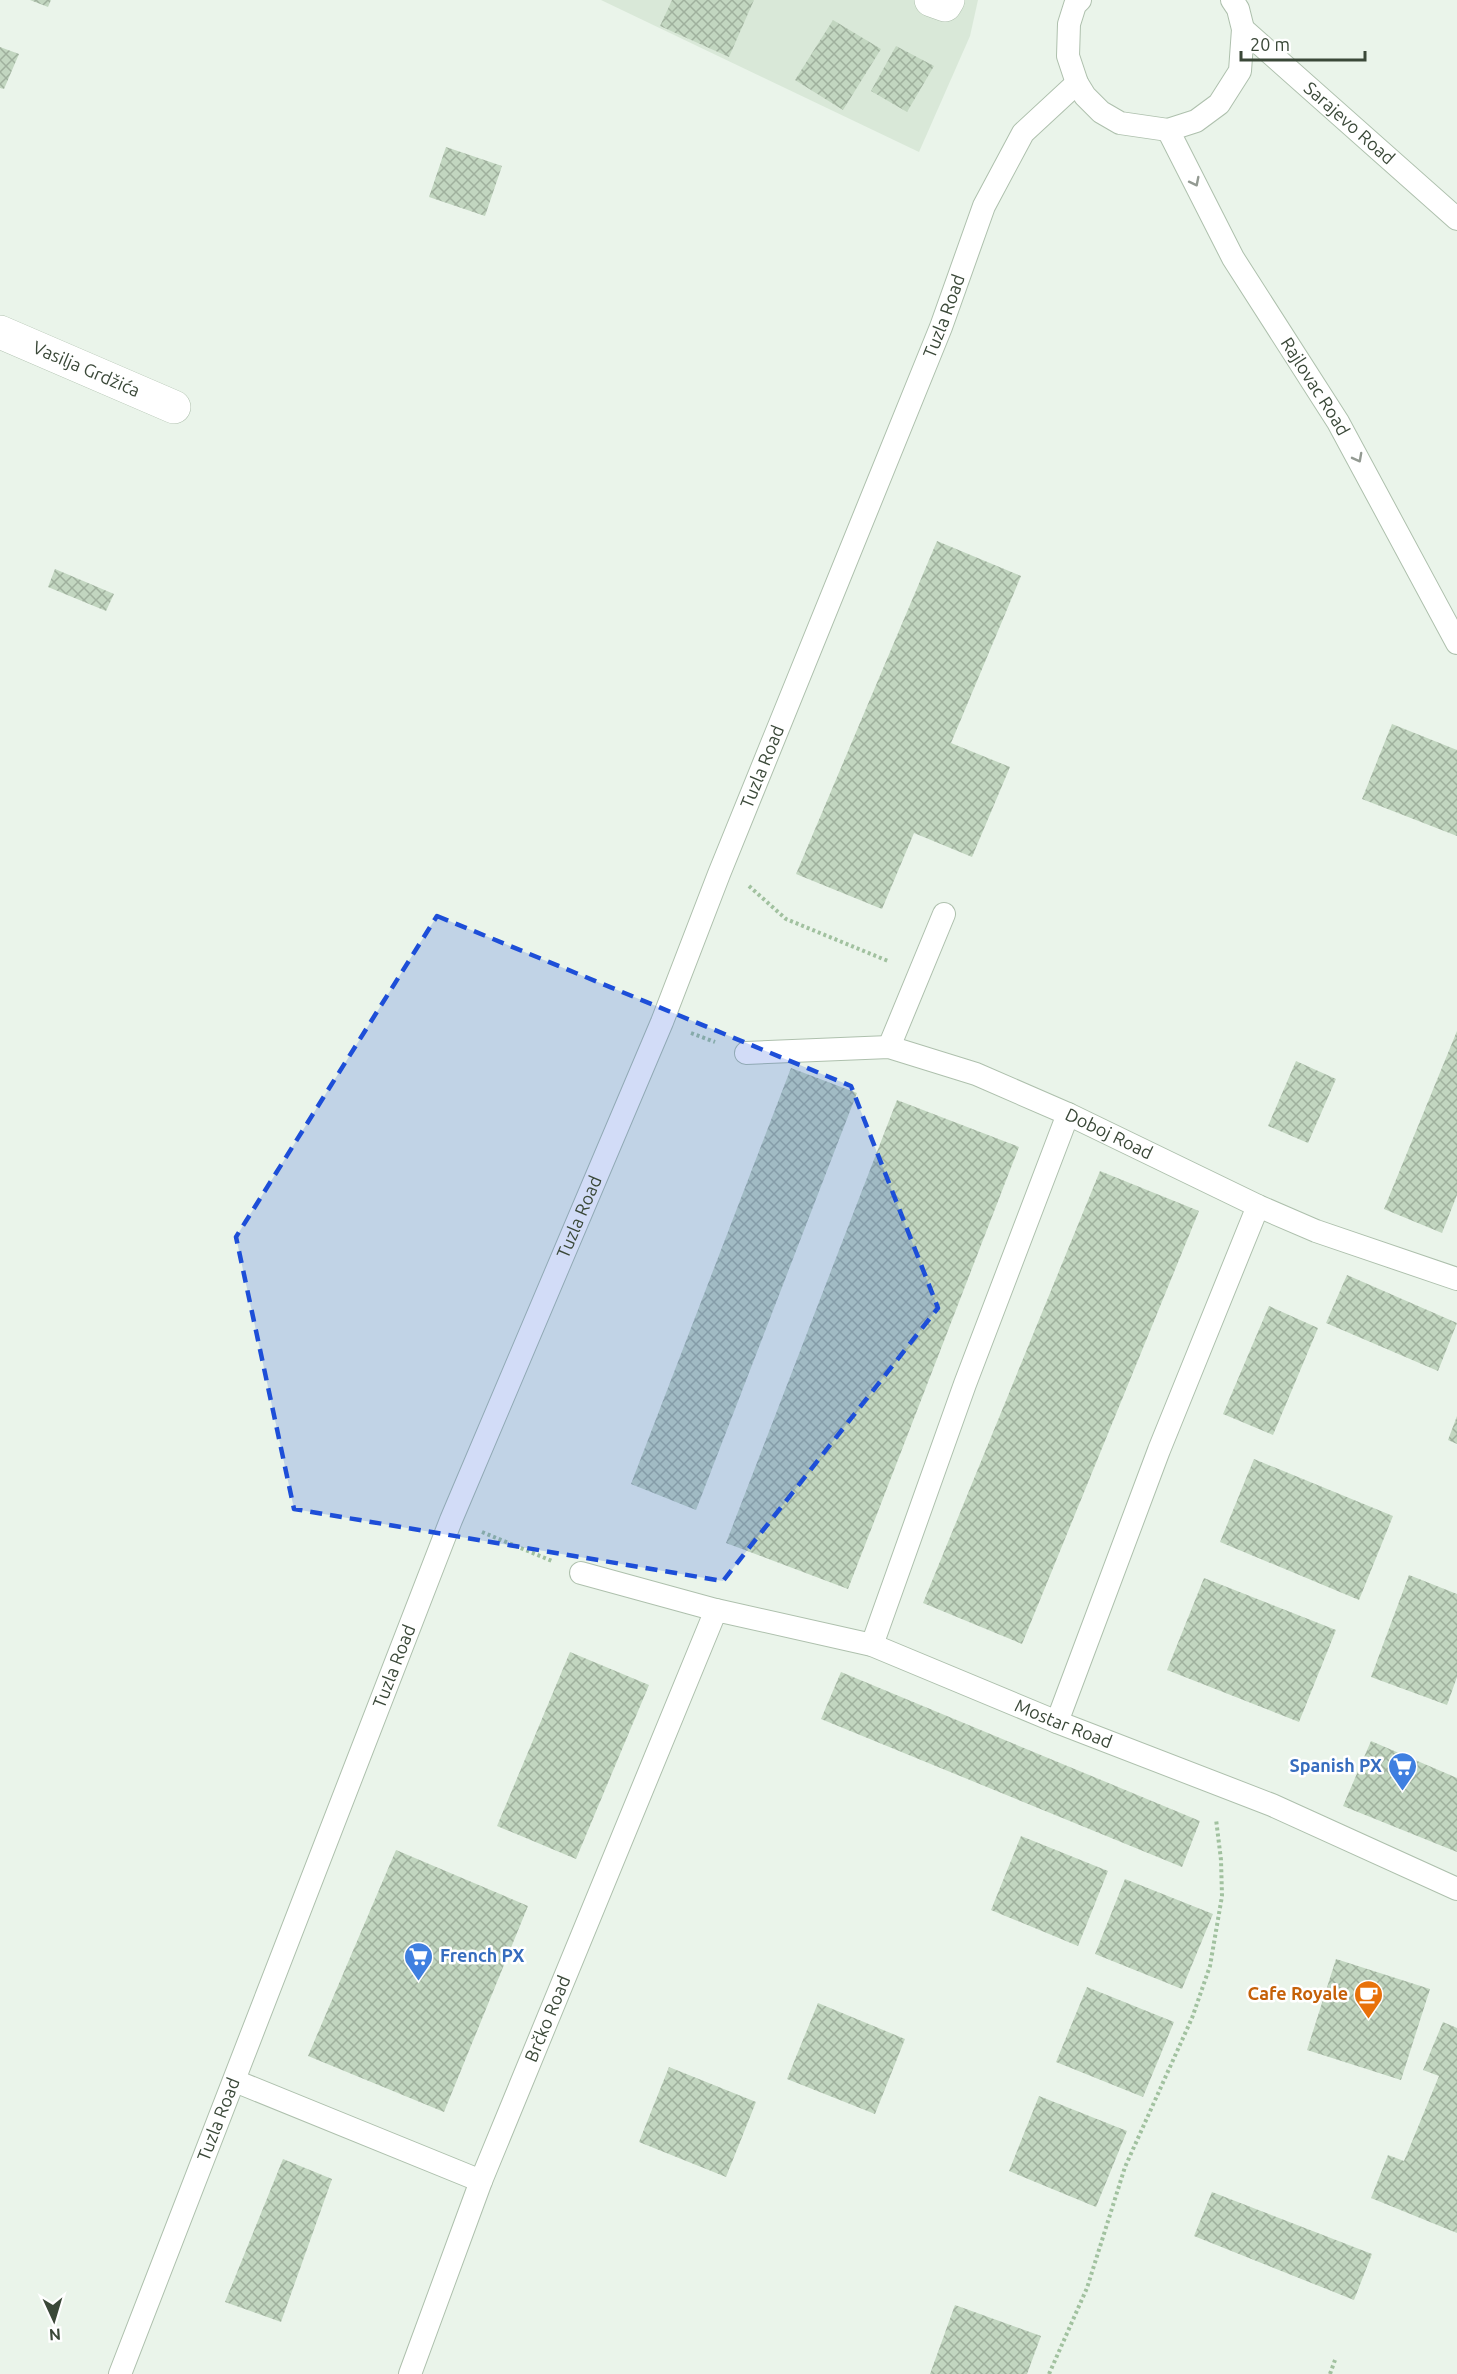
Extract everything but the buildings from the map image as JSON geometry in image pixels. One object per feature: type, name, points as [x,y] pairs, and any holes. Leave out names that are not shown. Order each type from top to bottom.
[{"type":"street","points":[[931,0],[945,5],[948,0]]},
{"type":"street","name":"Vasilja Grdžića","points":[[0,332],[174,407]]},
{"type":"lane","points":[[1080,0],[1069,24],[1068,56],[1077,83],[1085,96],[1101,112],[1120,123],[1168,130],[1196,121],[1219,104],[1240,70],[1244,29],[1238,9],[1232,0]]},
{"type":"lane","name":"Sarajevo Road","points":[[1244,29],[1457,219]]},
{"type":"lane","name":"Tuzla Road","points":[[120,2374],[451,1520],[662,1022],[719,874],[941,327],[984,206],[1023,133],[1077,83]]},
{"type":"lane","name":"Rajlovac Road","points":[[1168,130],[1233,258],[1338,422],[1457,643]]},
{"type":"lane","points":[[889,1047],[944,914]]},
{"type":"lane","name":"Doboj Road","points":[[746,1053],[889,1047],[976,1074],[1068,1114],[1258,1206],[1316,1231],[1457,1279]]},
{"type":"lane","points":[[872,1645],[965,1384],[1068,1114]]},
{"type":"lane","points":[[1056,1722],[1160,1450],[1258,1206]]},
{"type":"lane","name":"Mostar Road","points":[[581,1573],[716,1610],[872,1645],[1056,1722],[1272,1805],[1457,1889]]},
{"type":"lane","name":"Brčko Road","points":[[410,2374],[481,2181],[716,1610]]},
{"type":"lane","points":[[235,2081],[481,2181]]},
{"type":"path","points":[[719,874],[751,887],[786,919],[919,974]]},
{"type":"path","points":[[662,1022],[746,1053]]},
{"type":"path","points":[[451,1520],[581,1573]]},
{"type":"path","points":[[1049,2374],[1087,2288],[1125,2167],[1192,2018],[1210,1966],[1222,1896],[1221,1860],[1215,1813],[1221,1785]]},
{"type":"path","points":[[1330,2374],[1335,2360]]},
{"type":"highlighted area","points":[[437,916],[851,1086],[938,1308],[723,1581],[294,1509],[236,1237]]},
{"type":"shaded area","points":[[601,0],[978,0],[970,36],[919,152]]},
{"type":"place","name":"Spanish PX","points":[[1403,1792]]},
{"type":"place","name":"French PX","points":[[419,1982]]},
{"type":"place","name":"Cafe Royale","points":[[1369,2020]]}]
